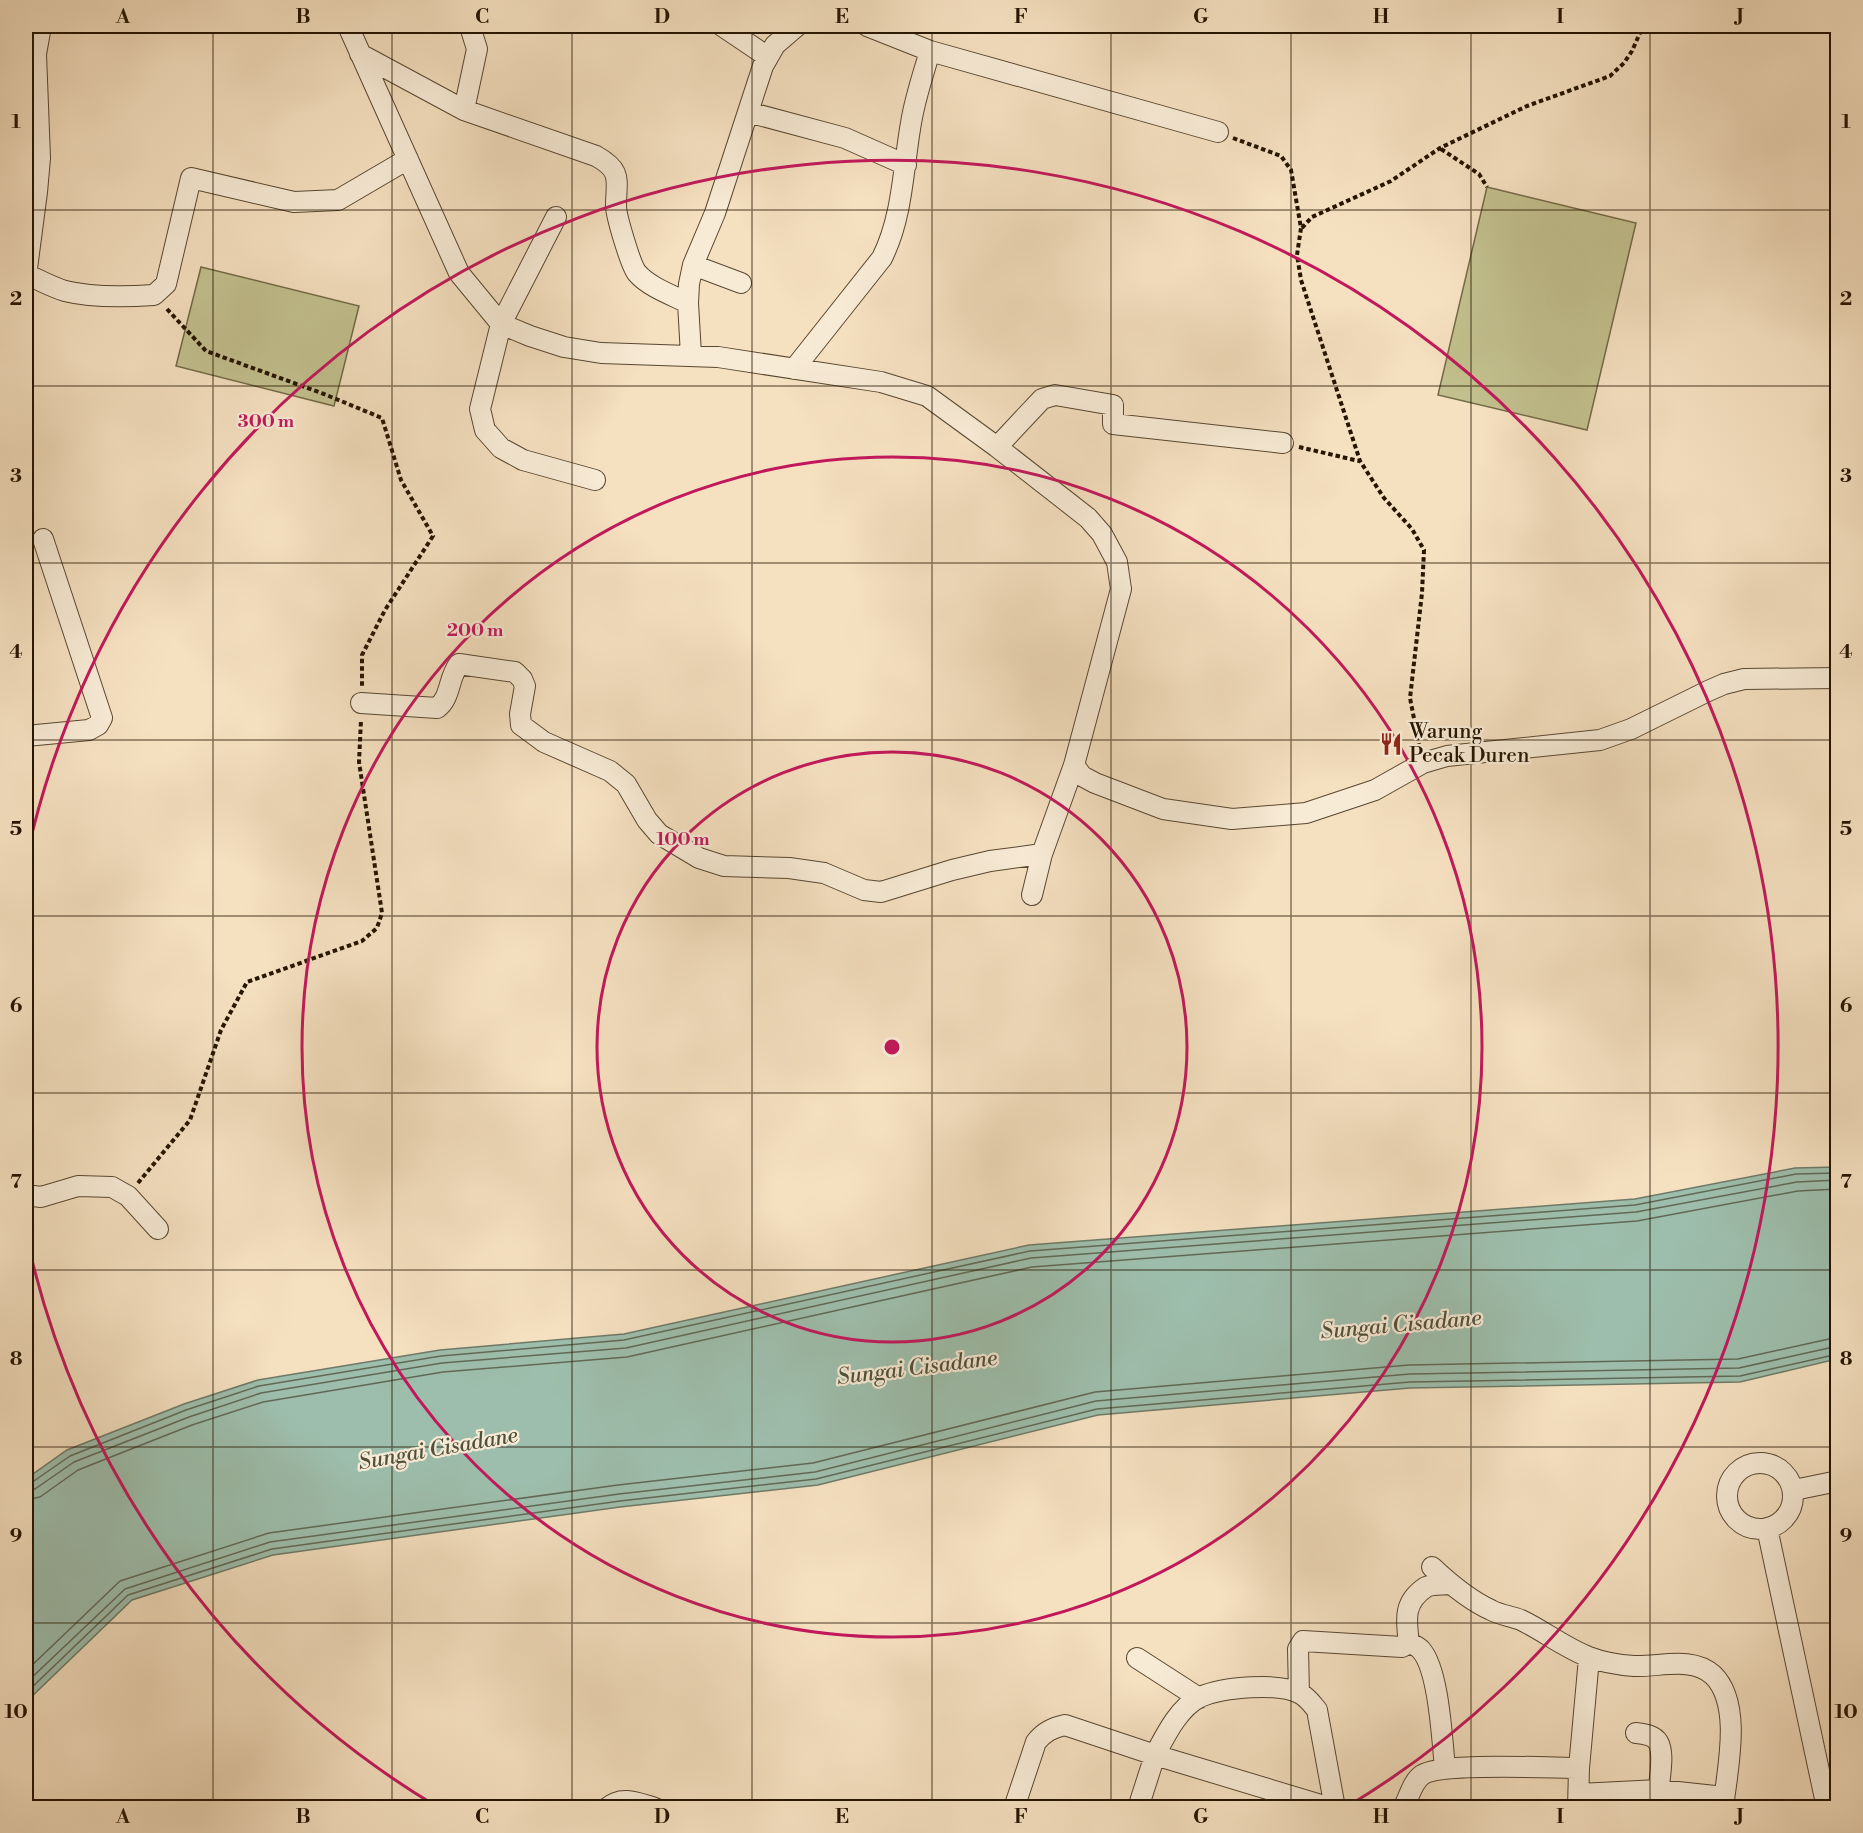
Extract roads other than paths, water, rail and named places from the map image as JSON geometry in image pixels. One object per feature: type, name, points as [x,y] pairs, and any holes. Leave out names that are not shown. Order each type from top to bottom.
[{"type":"street","points":[[41,26],[36,54],[40,158],[26,275],[64,290],[123,297],[154,295],[166,284],[191,178],[294,202],[338,200],[408,159]]},
{"type":"street","points":[[348,26],[459,273],[501,324],[530,336],[592,351],[718,357],[881,382],[927,396],[1088,518],[1102,534],[1117,562],[1121,589],[1074,765],[1042,854],[1032,895]]},
{"type":"street","points":[[464,110],[477,49],[472,33],[474,26]]},
{"type":"street","points":[[722,26],[768,57]]},
{"type":"street","points":[[691,356],[688,303],[693,265],[715,213],[763,66],[775,45],[797,26]]},
{"type":"street","points":[[867,26],[930,51],[1218,132]]},
{"type":"street","points":[[794,369],[882,258],[890,241],[906,165],[910,124],[930,51]]},
{"type":"street","points":[[360,54],[464,110],[608,162],[615,171],[618,184],[616,208],[636,272],[688,303]]},
{"type":"street","points":[[748,112],[845,138],[906,165]]},
{"type":"street","points":[[556,217],[501,324],[480,409],[485,430],[501,448],[523,460],[595,480]]},
{"type":"street","points":[[693,265],[741,283]]},
{"type":"street","points":[[997,447],[1042,399],[1054,395],[1113,405],[1113,424],[1282,443]]},
{"type":"street","points":[[26,736],[89,729],[98,725],[102,718],[43,539]]},
{"type":"street","points":[[362,703],[437,708],[444,702],[453,671],[459,664],[515,672],[525,686],[520,714],[521,725],[544,742],[610,771],[626,784],[647,820],[659,834],[699,858],[724,866],[789,868],[824,873],[864,890],[880,892],[990,861],[1042,854]]},
{"type":"street","points":[[1074,765],[1082,776],[1095,783],[1163,809],[1232,819],[1306,813],[1375,790],[1423,763],[1461,753],[1600,740],[1631,729],[1724,684],[1744,679],[1838,678]]},
{"type":"street","points":[[26,1195],[41,1197],[78,1186],[112,1187],[128,1196],[158,1230]]},
{"type":"street","points":[[1754,1462],[1772,1464],[1786,1474],[1794,1490],[1793,1503],[1788,1515],[1779,1524],[1767,1528],[1749,1527],[1735,1518],[1727,1502],[1728,1484],[1738,1470],[1754,1462]]},
{"type":"street","points":[[1794,1490],[1838,1481]]},
{"type":"street","points":[[1767,1528],[1827,1808]]},
{"type":"street","points":[[1432,1568],[1450,1584],[1488,1609],[1520,1620],[1590,1658],[1635,1666],[1683,1663],[1700,1667],[1713,1675],[1728,1702],[1731,1726],[1724,1802],[1659,1790],[1578,1801],[1590,1658]]},
{"type":"street","points":[[1409,1643],[1406,1616],[1409,1603],[1427,1586],[1450,1584]]},
{"type":"street","points":[[1299,1693],[1298,1649],[1303,1641],[1402,1647],[1409,1643]]},
{"type":"street","points":[[1409,1643],[1420,1648],[1424,1654],[1434,1681],[1445,1768]]},
{"type":"street","points":[[1137,1658],[1199,1698]]},
{"type":"street","points":[[1014,1808],[1036,1742],[1053,1728],[1065,1725],[1155,1755],[1333,1808],[1317,1710],[1309,1699],[1299,1693],[1259,1686],[1199,1698],[1178,1716],[1170,1727],[1155,1755],[1138,1808]]},
{"type":"street","points":[[1636,1733],[1653,1737],[1659,1743],[1661,1756],[1659,1790]]},
{"type":"street","points":[[1403,1808],[1417,1780],[1423,1774],[1445,1768],[1579,1768]]},
{"type":"street","points":[[607,1808],[615,1801],[624,1799],[655,1808]]},
{"type":"water","name":"Sungai Cisadane","points":[[1837,1167],[1837,1359],[1740,1382],[1410,1388],[1098,1415],[818,1485],[620,1507],[273,1555],[132,1600],[26,1702],[26,1479],[67,1450],[184,1404],[258,1380],[440,1350],[624,1334],[1029,1245],[1635,1199],[1795,1168]]},
{"type":"place","name":"Warung Pecak Duren","points":[[1391,744]]}]
